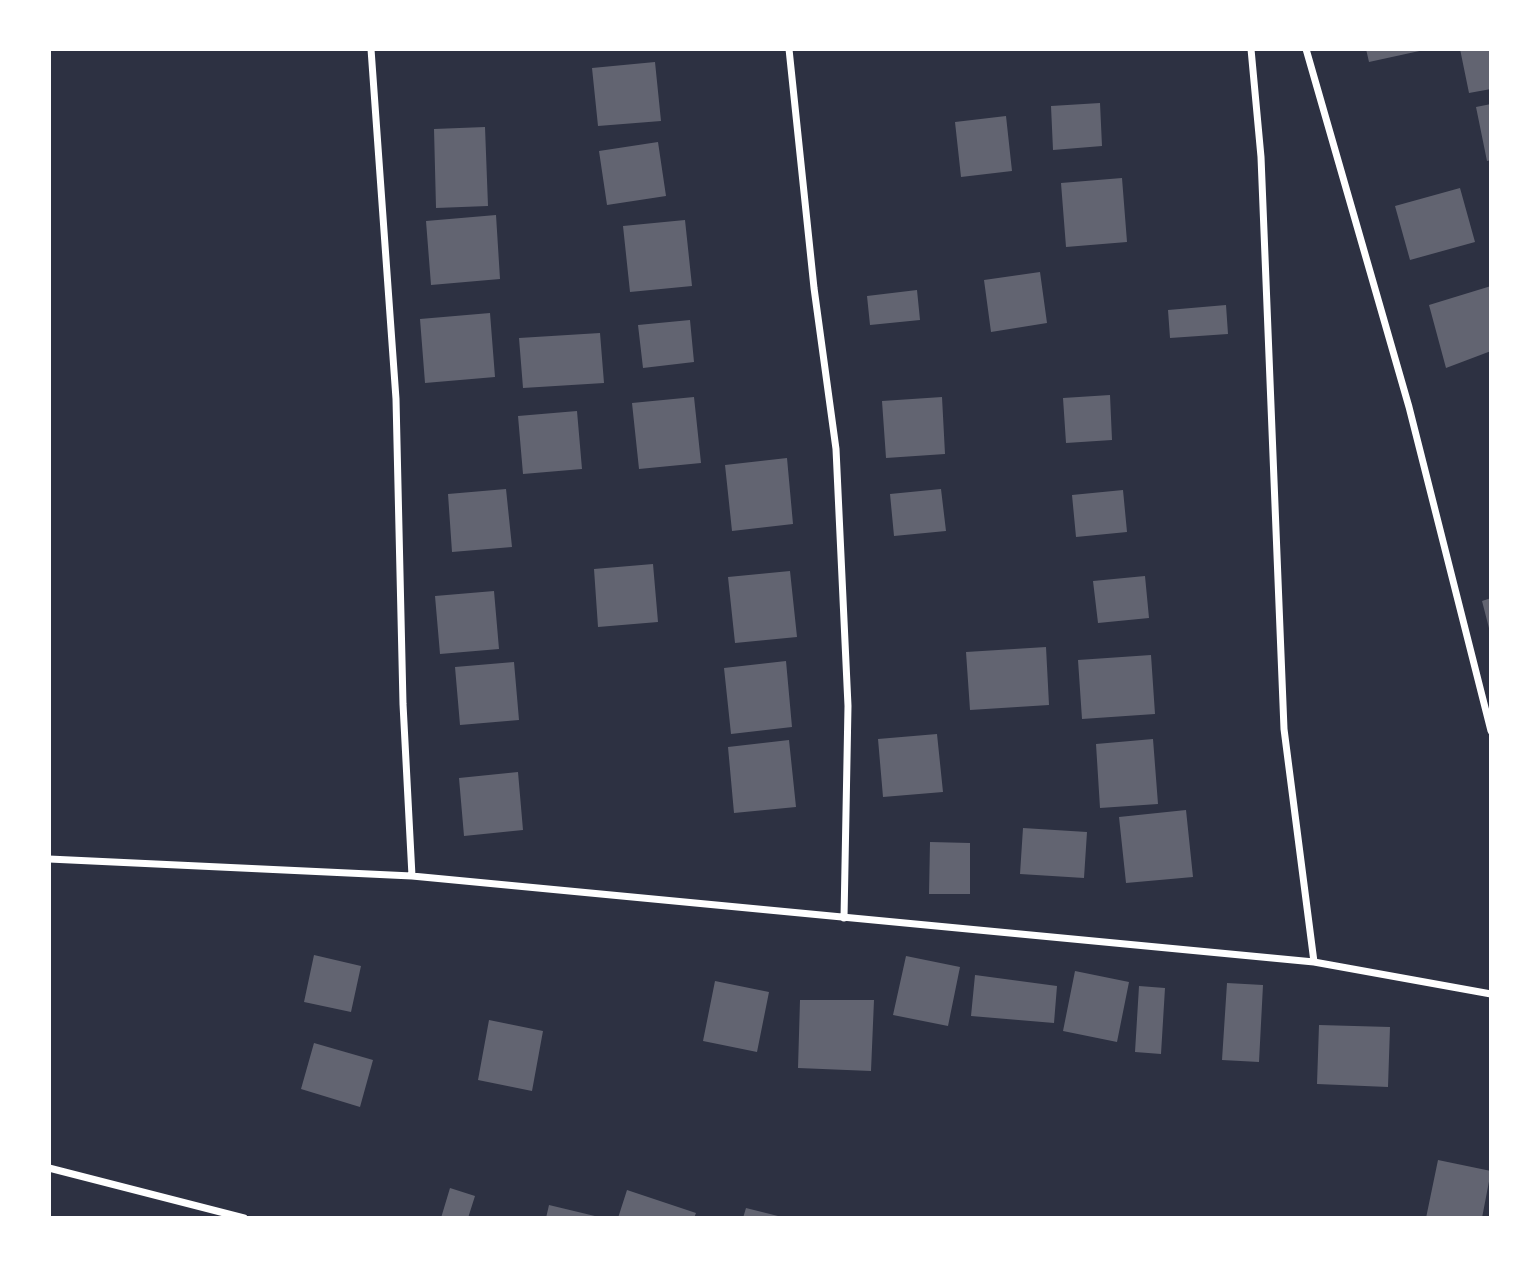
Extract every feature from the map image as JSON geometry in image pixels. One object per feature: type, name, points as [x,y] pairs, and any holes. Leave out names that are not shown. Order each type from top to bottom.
[{"type":"street","points":[[370,49],[396,398],[403,704],[412,876]]},
{"type":"street","points":[[789,49],[814,288],[836,449],[848,706],[844,918]]},
{"type":"street","points":[[1251,49],[1261,157],[1284,729],[1314,962]]},
{"type":"street","points":[[1306,49],[1409,407],[1491,732]]},
{"type":"street","points":[[49,859],[412,876],[1314,962],[1491,994]]},
{"type":"street","points":[[49,1168],[244,1218]]},
{"type":"building","points":[[1366,49],[1423,49],[1424,50],[1369,62]]},
{"type":"building","points":[[1460,49],[1491,49],[1491,89],[1469,93]]},
{"type":"building","points":[[655,62],[661,121],[598,126],[592,68]]},
{"type":"building","points":[[1100,103],[1102,146],[1053,150],[1051,106]]},
{"type":"building","points":[[1491,104],[1491,160],[1487,161],[1476,107]]},
{"type":"building","points":[[1006,116],[1012,171],[961,177],[955,122]]},
{"type":"building","points":[[485,127],[488,206],[436,208],[434,129]]},
{"type":"building","points":[[658,142],[666,196],[607,205],[599,151]]},
{"type":"building","points":[[1122,178],[1127,242],[1066,247],[1061,183]]},
{"type":"building","points":[[1460,188],[1475,242],[1410,260],[1395,206]]},
{"type":"building","points":[[496,215],[500,279],[431,285],[426,221]]},
{"type":"building","points":[[685,220],[692,286],[630,292],[623,226]]},
{"type":"building","points":[[1040,272],[1047,323],[991,332],[984,280]]},
{"type":"building","points":[[1491,286],[1491,351],[1446,368],[1429,305]]},
{"type":"building","points":[[917,290],[920,320],[870,325],[867,296]]},
{"type":"building","points":[[1226,305],[1228,334],[1170,338],[1168,310]]},
{"type":"building","points":[[490,313],[495,377],[425,383],[420,319]]},
{"type":"building","points":[[690,320],[694,362],[643,368],[638,325]]},
{"type":"building","points":[[600,333],[604,383],[523,388],[519,338]]},
{"type":"building","points":[[1110,395],[1112,440],[1066,443],[1063,398]]},
{"type":"building","points":[[694,397],[701,463],[639,469],[632,403]]},
{"type":"building","points":[[942,397],[945,454],[886,458],[882,401]]},
{"type":"building","points":[[577,411],[582,469],[523,474],[518,416]]},
{"type":"building","points":[[787,458],[793,524],[732,531],[725,465]]},
{"type":"building","points":[[506,489],[512,547],[452,552],[448,494]]},
{"type":"building","points":[[941,489],[946,531],[894,536],[890,494]]},
{"type":"building","points":[[1123,490],[1127,532],[1076,537],[1072,495]]},
{"type":"building","points":[[653,564],[658,622],[598,627],[594,569]]},
{"type":"building","points":[[790,571],[797,637],[735,643],[728,577]]},
{"type":"building","points":[[1145,576],[1149,618],[1098,623],[1093,581]]},
{"type":"building","points":[[494,591],[499,649],[440,654],[435,596]]},
{"type":"building","points":[[1491,598],[1491,632],[1490,632],[1482,601]]},
{"type":"building","points":[[1046,647],[1049,705],[970,710],[966,652]]},
{"type":"building","points":[[1151,655],[1155,714],[1082,719],[1078,660]]},
{"type":"building","points":[[786,661],[792,727],[731,734],[724,668]]},
{"type":"building","points":[[514,662],[519,720],[460,725],[455,667]]},
{"type":"building","points":[[937,734],[943,792],[883,797],[878,739]]},
{"type":"building","points":[[1153,739],[1158,804],[1100,808],[1096,744]]},
{"type":"building","points":[[789,740],[796,807],[734,813],[728,747]]},
{"type":"building","points":[[518,772],[523,830],[464,836],[459,778]]},
{"type":"building","points":[[1186,810],[1193,877],[1126,883],[1119,817]]},
{"type":"building","points":[[1023,828],[1087,832],[1084,878],[1020,874]]},
{"type":"building","points":[[930,842],[970,843],[970,894],[929,894]]},
{"type":"building","points":[[314,955],[361,966],[351,1012],[304,1002]]},
{"type":"building","points":[[906,956],[960,967],[948,1026],[893,1015]]},
{"type":"building","points":[[1075,971],[1129,982],[1117,1042],[1063,1031]]},
{"type":"building","points":[[975,975],[1057,986],[1054,1023],[971,1016]]},
{"type":"building","points":[[715,981],[769,992],[757,1052],[703,1041]]},
{"type":"building","points":[[1227,983],[1263,985],[1259,1062],[1222,1060]]},
{"type":"building","points":[[1139,986],[1165,988],[1161,1054],[1135,1052]]},
{"type":"building","points":[[800,1000],[874,1000],[871,1071],[798,1068]]},
{"type":"building","points":[[489,1020],[543,1031],[532,1091],[478,1080]]},
{"type":"building","points":[[1319,1025],[1390,1027],[1388,1087],[1317,1084]]},
{"type":"building","points":[[314,1043],[373,1060],[360,1107],[301,1089]]},
{"type":"building","points":[[1438,1160],[1491,1171],[1482,1218],[1426,1218]]},
{"type":"building","points":[[450,1188],[475,1196],[468,1218],[441,1218]]},
{"type":"building","points":[[627,1190],[696,1213],[694,1218],[618,1218]]},
{"type":"building","points":[[549,1205],[599,1217],[546,1218]]},
{"type":"building","points":[[746,1208],[782,1217],[743,1218]]}]
